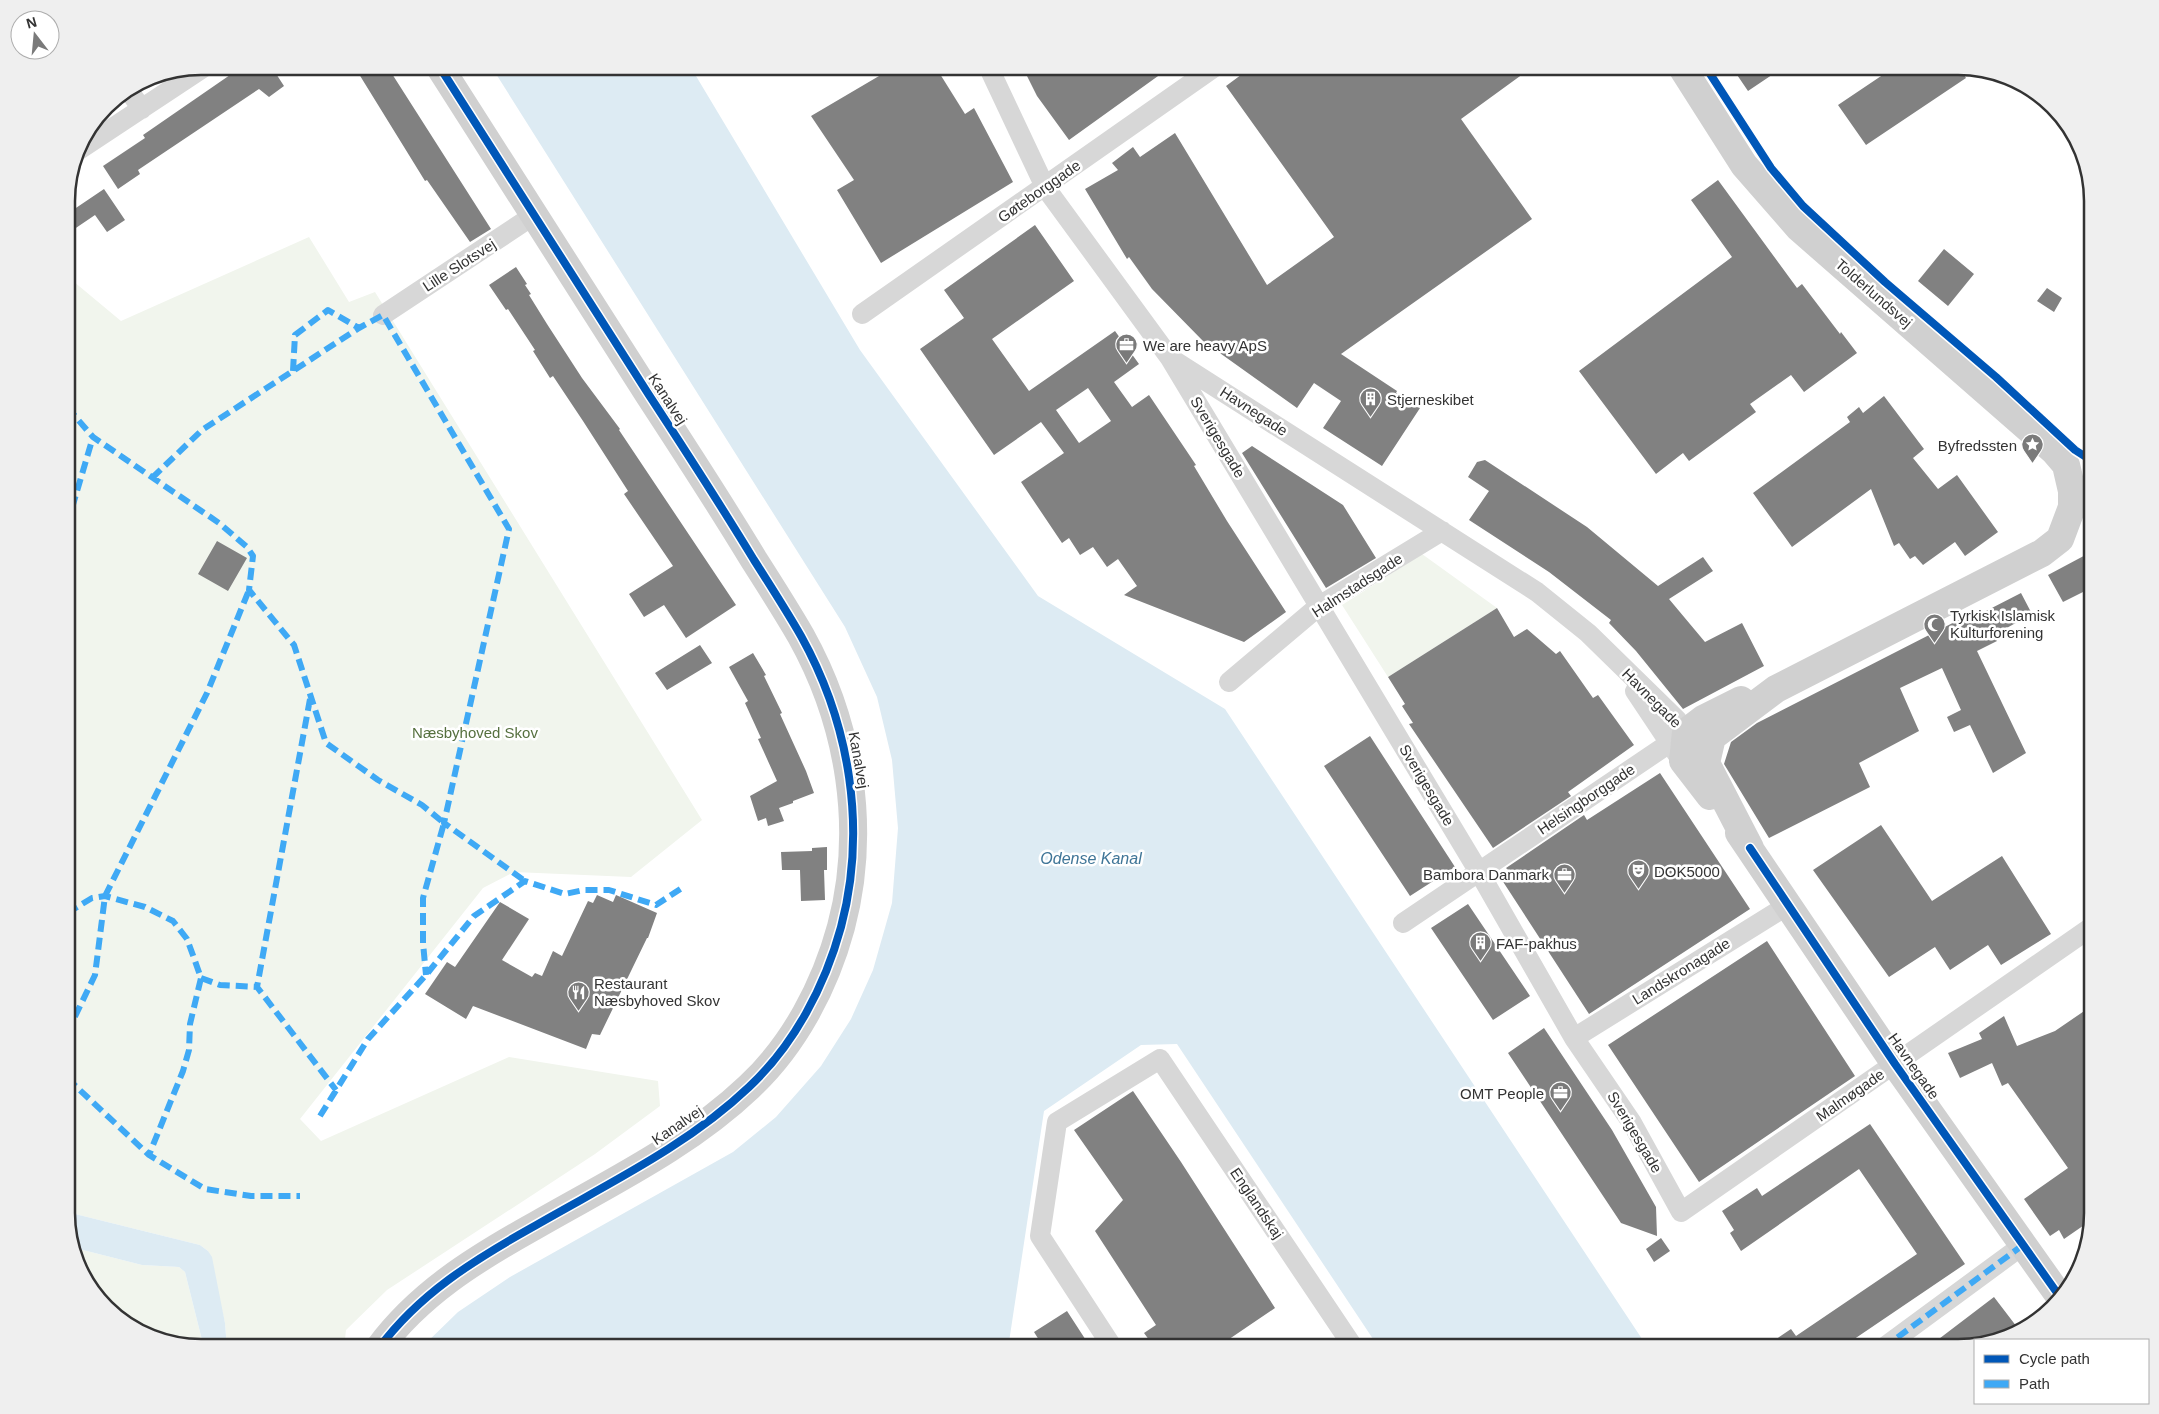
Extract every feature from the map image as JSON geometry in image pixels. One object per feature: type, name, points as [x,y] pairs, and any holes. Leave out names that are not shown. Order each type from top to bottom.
[{"type":"street","points":[[89,144],[193,75]]},
{"type":"street","name":"Kanalvej","points":[[387,1339],[414,1308],[441,1284],[480,1257],[688,1137],[746,1090],[768,1068],[796,1029],[818,988],[834,951],[846,908],[853,861],[852,808],[846,756],[835,713],[824,683],[802,638],[724,511],[445,75]]},
{"type":"street","name":"Havnegade","points":[[992,75],[1045,187],[1170,358],[1537,592],[1588,633],[1677,720],[1686,745],[1750,848],[1895,1064],[2056,1292]]},
{"type":"street","name":"Gøteborggade","points":[[862,314],[1203,75]]},
{"type":"street","name":"Tolderlundsvej","points":[[1687,75],[1744,165],[1800,228],[2054,450],[2066,466],[2072,491],[2072,507]]},
{"type":"street","points":[[133,95],[142,109]]},
{"type":"street","name":"Lille Slotsvej","points":[[383,315],[534,215]]},
{"type":"street","name":"Sverigesgade","points":[[1170,358],[1479,872],[1574,1038],[1632,1123],[1681,1212]]},
{"type":"street","name":"Helsingborggade","points":[[1403,923],[1479,872],[1686,745],[1703,719],[1732,702],[1776,689],[2042,553],[2060,539],[2072,507]]},
{"type":"street","name":"Halmstadsgade","points":[[1229,682],[1320,606],[1442,531]]},
{"type":"street","name":"Landskronagade","points":[[1574,1038],[1788,905]]},
{"type":"street","name":"Malmøgade","points":[[1681,1212],[2084,932]]},
{"type":"street","name":"Englandskaj","points":[[1107,1339],[1040,1236],[1057,1122],[1160,1059],[1348,1339]]},
{"type":"street","points":[[1895,1339],[2024,1244]]},
{"type":"green space","name":"Næsbyhoved Skov","points":[[309,237],[349,302],[375,292],[702,820],[631,877],[514,872],[483,888],[300,1119],[321,1141],[509,1057],[658,1081],[660,1106],[595,1154],[387,1290],[346,1330],[345,1339],[226,1339],[225,1323],[208,1251],[200,1245],[75,1214],[75,283],[121,321]]},
{"type":"green space","points":[[1422,554],[1497,608],[1388,677],[1342,605]]},
{"type":"green space","points":[[81,1249],[142,1265],[179,1267],[185,1272],[202,1339],[177,1337],[145,1326],[131,1318],[118,1308],[101,1290],[92,1276]]},
{"type":"water","name":"Odense Kanal","points":[[497,75],[695,75],[860,350],[1038,596],[1225,709],[1642,1339],[1373,1339],[1177,1044],[1141,1045],[1044,1111],[1009,1339],[430,1339],[458,1312],[510,1277],[733,1152],[776,1117],[821,1066],[851,1019],[873,970],[892,903],[898,828],[892,760],[877,697],[845,627]]},
{"type":"water","points":[[75,1214],[200,1245],[208,1251],[212,1257],[226,1339],[202,1339],[185,1272],[179,1267],[142,1265],[81,1249],[77,1237]]},
{"type":"building","points":[[230,75],[277,75],[284,86],[269,97],[259,89],[138,170],[140,174],[118,189],[103,166],[145,138],[143,135]]},
{"type":"building","points":[[360,75],[393,75],[491,229],[470,242],[427,180],[425,181]]},
{"type":"building","points":[[881,75],[941,75],[965,114],[974,108],[1013,182],[881,263],[837,190],[854,180],[811,116]]},
{"type":"building","points":[[1026,75],[1159,75],[1069,140],[1037,96]]},
{"type":"building","points":[[1241,75],[1522,75],[1461,119],[1532,219],[1341,354],[1420,408],[1382,466],[1323,428],[1341,401],[1314,383],[1297,408],[1203,341],[1152,289],[1129,257],[1127,259],[1085,189],[1118,170],[1112,163],[1133,147],[1140,157],[1175,133],[1267,285],[1334,237],[1226,86]]},
{"type":"building","points":[[1737,75],[1772,75],[1748,91]]},
{"type":"building","points":[[1883,75],[1958,75],[1964,75],[1966,78],[1866,145],[1838,105]]},
{"type":"building","points":[[1718,180],[1797,288],[1802,284],[1857,353],[1804,392],[1791,375],[1750,404],[1756,412],[1689,461],[1683,453],[1656,474],[1579,371],[1732,257],[1691,200]]},
{"type":"building","points":[[104,189],[125,220],[107,232],[95,215],[75,229],[75,209]]},
{"type":"building","points":[[1035,225],[1074,281],[992,339],[1029,391],[1115,331],[1139,364],[1114,382],[1132,407],[1149,395],[1196,465],[1194,466],[1227,521],[1286,612],[1244,642],[1124,595],[1137,586],[1118,559],[1107,567],[1093,547],[1080,555],[1069,538],[1062,543],[1021,482],[1064,453],[1041,422],[994,455],[920,349],[964,318],[944,290]],"holes":[[[1088,388],[1111,421],[1079,443],[1056,410]]]},
{"type":"building","points":[[1944,249],[1974,274],[1948,306],[1918,281]]},
{"type":"building","points":[[516,267],[527,284],[525,285],[531,294],[529,295],[582,378],[620,429],[736,605],[686,638],[664,605],[644,617],[629,594],[673,566],[624,494],[628,491],[583,421],[553,376],[550,378],[533,351],[535,350],[508,309],[506,310],[489,285]]},
{"type":"building","points":[[2047,288],[2062,298],[2054,312],[2037,301]]},
{"type":"building","points":[[1884,396],[1924,449],[1913,458],[1938,489],[1957,475],[1998,532],[1965,556],[1955,542],[1923,565],[1915,556],[1910,559],[1899,543],[1894,546],[1871,489],[1792,547],[1753,493],[1850,422],[1847,417],[1859,407],[1863,413]]},
{"type":"building","points":[[1252,446],[1343,505],[1376,558],[1326,588],[1242,453]]},
{"type":"building","points":[[1485,460],[1587,527],[1658,586],[1703,557],[1713,571],[1669,599],[1705,642],[1742,623],[1764,666],[1683,709],[1636,651],[1609,623],[1611,620],[1549,572],[1469,520],[1489,491],[1468,477],[1477,462]]},
{"type":"building","points":[[217,541],[247,558],[228,591],[198,574]]},
{"type":"building","points":[[2084,556],[2084,592],[2063,602],[2048,575]]},
{"type":"building","points":[[2021,593],[2032,614],[1994,635],[1997,641],[1977,651],[2026,753],[1993,773],[1970,725],[1954,732],[1947,717],[1961,710],[1942,668],[1900,688],[1919,731],[1859,763],[1870,787],[1769,838],[1724,764],[1731,742],[1757,723],[1980,609],[1982,613]]},
{"type":"building","points":[[1497,608],[1514,637],[1527,629],[1556,654],[1560,651],[1593,698],[1598,695],[1634,745],[1568,792],[1571,796],[1493,848],[1409,724],[1413,723],[1402,706],[1405,704],[1388,677]]},
{"type":"building","points":[[700,645],[712,663],[667,690],[655,673]]},
{"type":"building","points":[[753,653],[766,675],[764,676],[782,713],[780,714],[814,793],[779,808],[784,821],[768,826],[766,818],[758,821],[750,796],[777,781],[758,739],[761,738],[745,703],[748,701],[729,667]]},
{"type":"building","points":[[1370,736],[1455,867],[1410,896],[1324,766]]},
{"type":"building","points":[[1660,773],[1750,909],[1589,1014],[1500,877],[1509,871],[1506,868],[1584,815],[1587,820]]},
{"type":"building","points":[[1881,825],[1932,901],[2002,856],[2051,934],[2001,965],[1988,945],[1950,970],[1935,947],[1889,977],[1813,870]]},
{"type":"building","points":[[827,847],[827,870],[824,870],[825,900],[801,901],[800,870],[782,870],[781,852],[812,851],[812,848]]},
{"type":"building","points":[[597,895],[613,902],[616,895],[657,913],[648,938],[600,1035],[592,1034],[586,1049],[473,1006],[466,1019],[425,994],[447,962],[455,967],[500,902],[529,919],[502,960],[532,977],[535,973],[542,976],[553,951],[562,956],[588,901],[593,903]]},
{"type":"building","name":"FAF-pakhus","points":[[1468,904],[1530,996],[1493,1020],[1431,928]]},
{"type":"building","points":[[1767,941],[1855,1076],[1699,1182],[1608,1045]]},
{"type":"building","points":[[2084,1011],[2083,1226],[2064,1239],[2059,1230],[2050,1236],[2024,1199],[2068,1168],[2008,1083],[2002,1086],[1992,1063],[1960,1078],[1948,1053],[1982,1039],[1979,1033],[2004,1016],[2017,1046],[2055,1031]]},
{"type":"building","points":[[1544,1028],[1612,1130],[1656,1207],[1657,1236],[1621,1223],[1508,1053]]},
{"type":"building","points":[[1133,1091],[1275,1308],[1229,1339],[1148,1339],[1144,1333],[1156,1325],[1095,1231],[1123,1200],[1074,1130]]},
{"type":"building","points":[[1870,1124],[1965,1264],[1854,1339],[1776,1339],[1791,1329],[1796,1336],[1917,1254],[1859,1169],[1741,1251],[1730,1233],[1734,1230],[1722,1211],[1757,1188],[1762,1196]]},
{"type":"building","points":[[1661,1238],[1670,1251],[1654,1262],[1646,1249]]},
{"type":"building","points":[[1994,1297],[2016,1325],[1982,1337],[1939,1339]]},
{"type":"building","points":[[1067,1311],[1085,1339],[1038,1339],[1034,1332]]},
{"type":"marked path","points":[[293,371],[295,335],[328,310],[359,328]]},
{"type":"marked path","points":[[152,478],[202,430],[359,328],[383,315],[509,529],[444,823],[525,881]]},
{"type":"marked path","points":[[75,416],[93,437],[219,523],[247,547],[253,556],[249,590],[294,645],[326,743],[378,780],[422,805],[444,823],[423,898],[423,943],[426,975]]},
{"type":"marked path","points":[[75,498],[93,437]]},
{"type":"marked path","points":[[75,1016],[95,975],[105,896],[207,693],[249,590]]},
{"type":"marked path","points":[[310,699],[257,987],[336,1090]]},
{"type":"marked path","points":[[320,1116],[368,1039],[426,975],[474,916],[525,881],[565,894],[584,890],[609,890],[656,905],[685,886]]},
{"type":"marked path","points":[[75,908],[92,898],[105,896],[145,907],[173,921],[187,939],[201,978],[190,1024],[189,1050],[183,1071],[149,1155]]},
{"type":"marked path","points":[[201,978],[220,985],[257,987]]},
{"type":"marked path","points":[[75,1086],[149,1155],[205,1189],[251,1196],[300,1196]]},
{"type":"marked path","points":[[1895,1339],[2023,1245]]},
{"type":"cycle path","points":[[387,1339],[412,1311],[468,1266],[672,1147],[725,1109],[749,1087],[780,1053],[794,1033],[817,992],[841,927],[849,890],[853,853],[853,815],[842,741],[832,705],[818,670],[801,636],[445,75]]},
{"type":"cycle path","points":[[1711,75],[1771,168],[1803,206],[1885,282],[1996,377],[2075,450],[2084,456]]},
{"type":"cycle path","points":[[1750,848],[1895,1064],[2056,1292]]},
{"type":"place","name":"We are heavy ApS","points":[[1127,364]]},
{"type":"place","name":"Stjerneskibet","points":[[1371,418]]},
{"type":"place","name":"Byfredssten","points":[[2033,464]]},
{"type":"place","name":"Tyrkisk Islamisk Kulturforening","points":[[1934,643]]},
{"type":"place","name":"DOK5000","points":[[1638,890]]},
{"type":"place","name":"Bambora Danmark","points":[[1565,893]]},
{"type":"place","name":"FAF-pakhus","points":[[1480,962]]},
{"type":"place","name":"Restaurant Næsbyhoved Skov","points":[[578,1011]]},
{"type":"place","name":"OMT People","points":[[1560,1112]]}]
